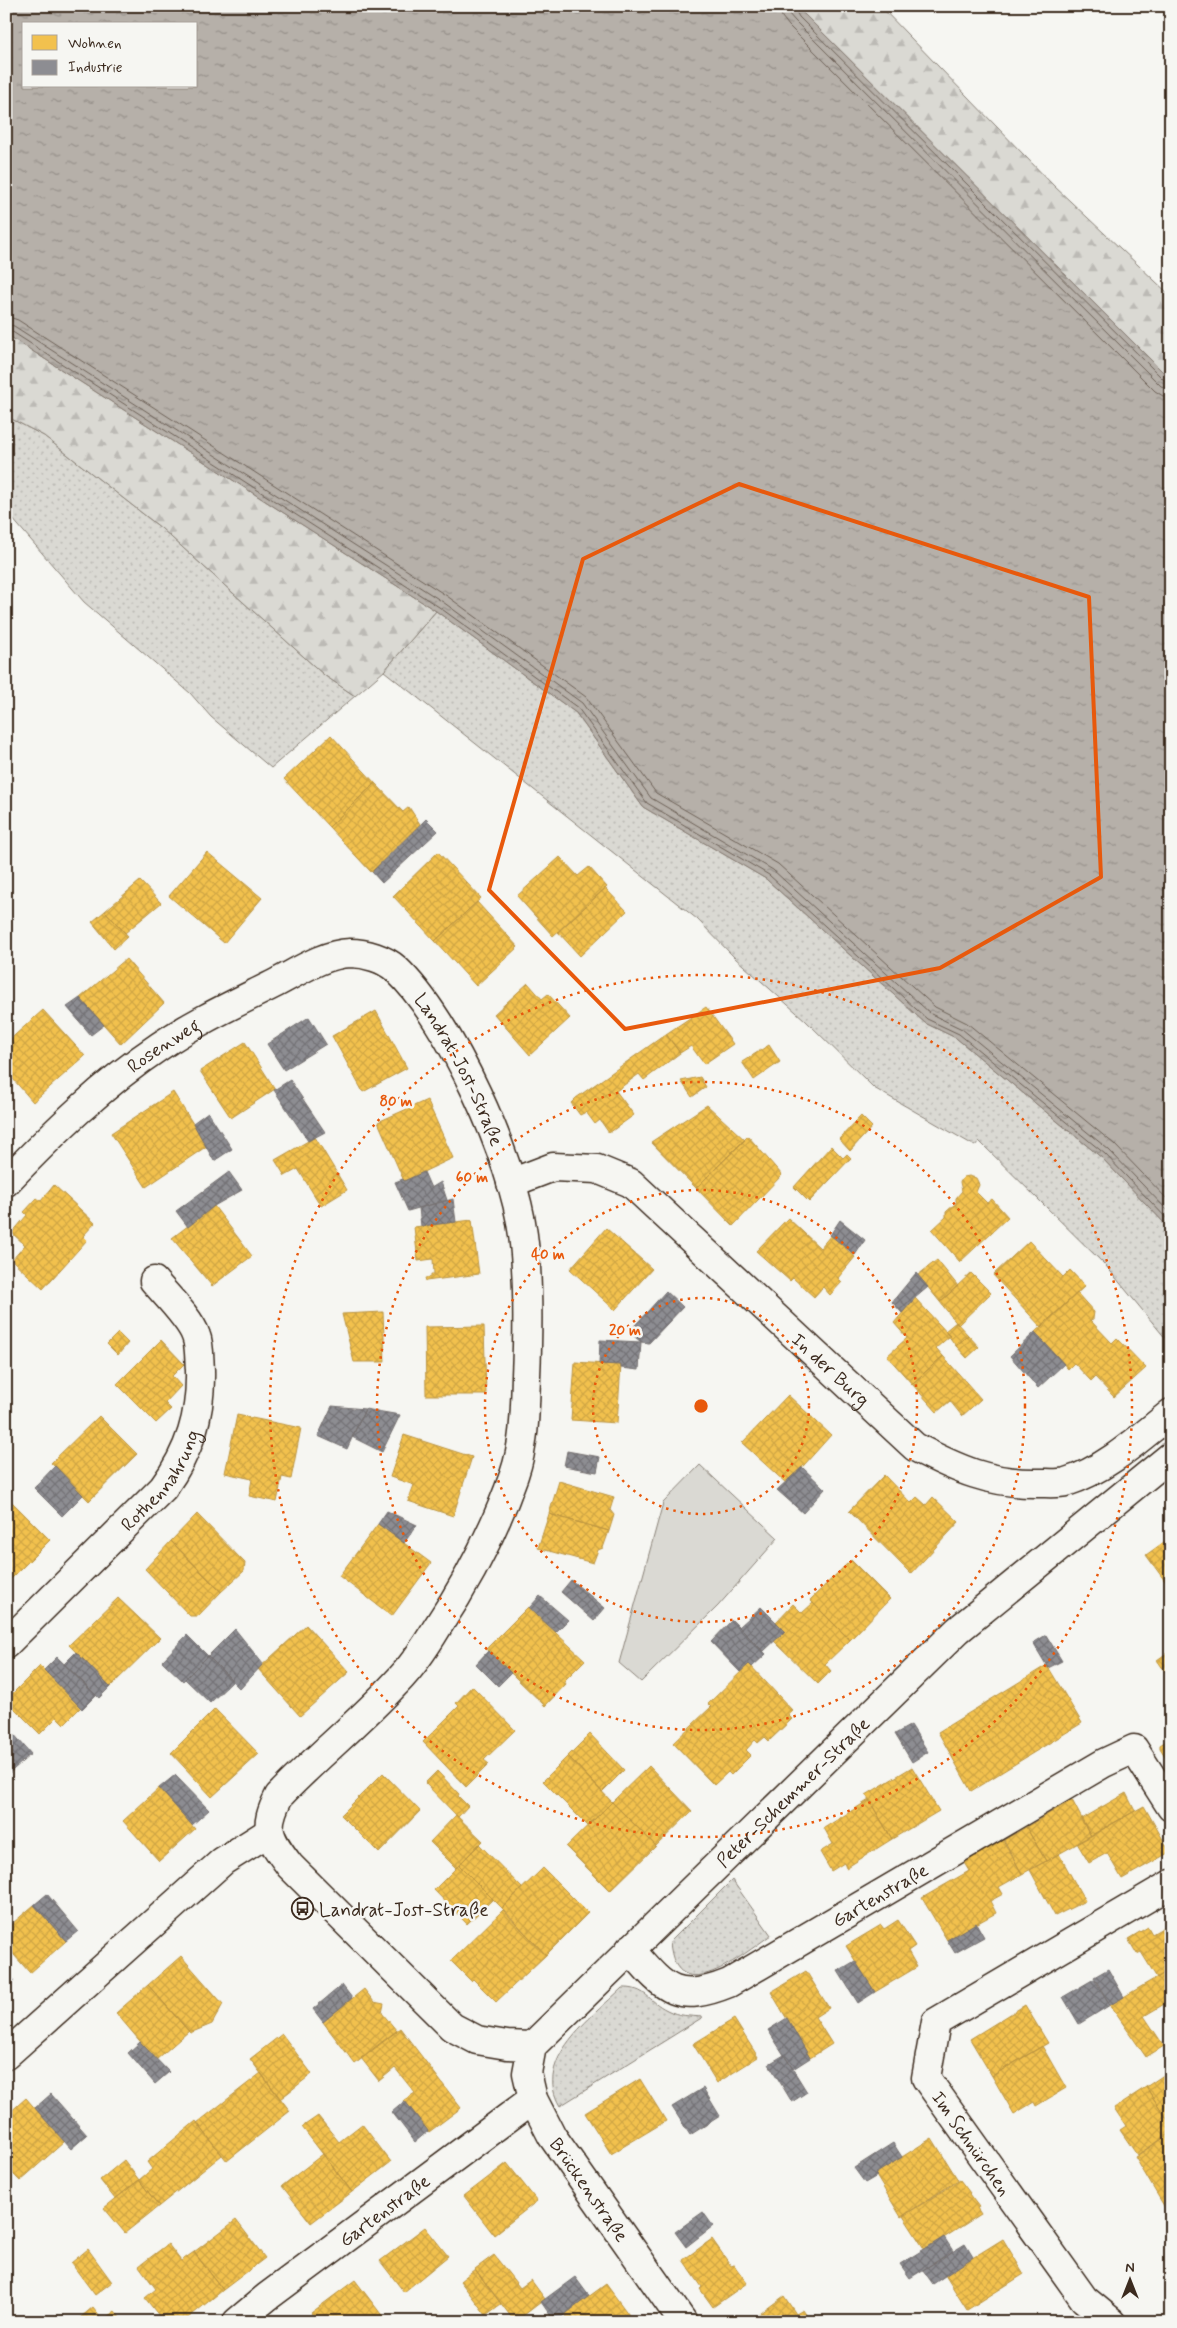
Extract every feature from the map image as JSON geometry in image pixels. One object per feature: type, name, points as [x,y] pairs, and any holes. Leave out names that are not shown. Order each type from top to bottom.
[{"type":"street","name":"Rosenweg","points":[[6,1182],[72,1116],[160,1046],[214,1014],[320,960],[348,953]]},
{"type":"street","name":"Landrat-Jost-Straße","points":[[269,1832],[270,1814],[279,1796],[399,1681],[423,1650],[457,1598],[491,1535],[516,1470],[525,1418],[526,1289],[523,1233],[511,1183],[488,1118],[461,1062],[430,1009],[394,967],[371,956],[348,953]]},
{"type":"street","name":"In der Burg","points":[[511,1183],[553,1167],[597,1169],[631,1183],[915,1447],[957,1468],[990,1479],[1028,1483],[1064,1482],[1090,1472],[1140,1438],[1171,1412]]},
{"type":"street","name":"Rothennahrung","points":[[6,1644],[163,1488],[180,1465],[191,1438],[201,1392],[196,1335],[154,1281]]},
{"type":"street","name":"Peter-Schemmer-Straße","points":[[532,2046],[630,1948],[958,1630],[1171,1456]]},
{"type":"street","name":"Gartenstraße","points":[[630,1948],[660,1983],[675,1992],[694,1993],[711,1990],[729,1983],[1104,1762],[1134,1749],[1171,1807]]},
{"type":"street","points":[[6,2055],[223,1861],[269,1832],[277,1849],[290,1866],[452,2026],[477,2040],[507,2045],[532,2046]]},
{"type":"street","name":"Im Schnürchen","points":[[1112,2322],[1084,2300],[926,2078],[936,2022],[1171,1884]]},
{"type":"street","name":"Brückenstraße","points":[[532,2046],[527,2073],[533,2099],[552,2136],[683,2322]]},
{"type":"street","name":"Gartenstraße","points":[[237,2322],[266,2297],[533,2099]]},
{"type":"highlighted area","points":[[739,484],[1089,597],[1101,877],[940,968],[625,1029],[489,890],[583,559]]},
{"type":"green space","points":[[796,6],[880,6],[1054,186],[1171,296],[1171,380]]},
{"type":"green space","points":[[6,334],[436,611],[384,671],[355,696],[324,675],[161,528],[44,436],[6,416]]},
{"type":"green space","points":[[6,416],[44,436],[161,528],[324,675],[355,696],[271,768],[211,717],[190,693],[84,602],[6,511]]},
{"type":"green space","points":[[436,611],[576,713],[643,807],[766,879],[925,1023],[956,1038],[1102,1158],[1171,1230],[1171,1345],[1106,1266],[979,1141],[975,1146],[874,1088],[805,1020],[735,958],[697,919],[384,671]]},
{"type":"green space","points":[[700,1465],[778,1538],[718,1606],[641,1682],[619,1663],[663,1503]]},
{"type":"green space","points":[[732,1880],[771,1935],[744,1954],[712,1972],[697,1976],[684,1973],[675,1963],[670,1942]]},
{"type":"green space","points":[[622,1988],[630,1988],[642,1992],[671,2012],[703,2017],[560,2106],[553,2089],[554,2072],[559,2056],[582,2026]]},
{"type":"water","points":[[6,6],[796,6],[1171,380],[1171,1230],[1102,1158],[956,1038],[925,1023],[766,879],[643,807],[576,713],[436,611],[6,334]]},
{"type":"building: Wohnen","points":[[331,735],[375,783],[329,827],[284,779]]},
{"type":"building: Wohnen","points":[[375,783],[403,812],[409,807],[420,824],[371,872],[329,827]]},
{"type":"building: Wohnen","points":[[207,852],[262,898],[224,943],[169,896]]},
{"type":"building: Wohnen","points":[[438,852],[481,898],[435,941],[393,896]]},
{"type":"building: Wohnen","points":[[560,857],[578,876],[589,867],[607,887],[553,936],[517,896]]},
{"type":"building: Wohnen","points":[[140,881],[161,903],[125,933],[105,911]]},
{"type":"building: Wohnen","points":[[605,888],[627,911],[580,956],[558,932]]},
{"type":"building: Wohnen","points":[[477,902],[518,947],[476,986],[435,941]]},
{"type":"building: Wohnen","points":[[105,911],[128,936],[114,949],[92,922]]},
{"type":"building: Wohnen","points":[[126,959],[164,1003],[121,1044],[80,998]]},
{"type":"building: Wohnen","points":[[528,983],[542,999],[548,994],[570,1018],[530,1055],[494,1014]]},
{"type":"building: Wohnen","points":[[706,1007],[733,1044],[704,1064],[691,1046],[680,1053],[666,1034]]},
{"type":"building: Wohnen","points":[[43,1010],[85,1056],[33,1102],[6,1071],[6,1043]]},
{"type":"building: Wohnen","points":[[376,1011],[407,1068],[363,1092],[332,1036]]},
{"type":"building: Wohnen","points":[[666,1034],[680,1053],[644,1080],[639,1074],[616,1091],[634,1115],[609,1133],[600,1120],[595,1124],[586,1112],[580,1115],[571,1103],[576,1098]]},
{"type":"building: Wohnen","points":[[245,1042],[275,1089],[231,1118],[200,1071]]},
{"type":"building: Wohnen","points":[[769,1045],[780,1062],[754,1080],[742,1062]]},
{"type":"building: Wohnen","points":[[700,1077],[706,1087],[692,1097],[681,1081]]},
{"type":"building: Wohnen","points":[[173,1092],[207,1146],[146,1187],[111,1133]]},
{"type":"building: Wohnen","points":[[427,1100],[453,1158],[404,1181],[378,1122]]},
{"type":"building: Wohnen","points":[[707,1105],[745,1140],[696,1188],[651,1142]]},
{"type":"building: Wohnen","points":[[861,1116],[872,1127],[850,1151],[839,1139]]},
{"type":"building: Wohnen","points":[[748,1136],[782,1175],[733,1226],[696,1188]]},
{"type":"building: Wohnen","points":[[315,1137],[347,1190],[321,1206],[298,1169],[285,1176],[275,1160]]},
{"type":"building: Wohnen","points":[[831,1146],[843,1158],[847,1154],[851,1158],[809,1202],[794,1187]]},
{"type":"building: Wohnen","points":[[964,1177],[976,1178],[978,1182],[979,1185],[976,1192],[987,1203],[992,1199],[1008,1217],[960,1262],[932,1230],[946,1217],[946,1212],[956,1203],[956,1198],[962,1191],[960,1182]]},
{"type":"building: Wohnen","points":[[54,1185],[95,1223],[83,1236],[87,1240],[43,1289],[12,1260],[25,1245],[12,1233],[27,1215],[24,1212],[37,1198],[41,1201]]},
{"type":"building: Wohnen","points":[[214,1206],[252,1256],[212,1286],[172,1238]]},
{"type":"building: Wohnen","points":[[788,1218],[820,1248],[831,1235],[855,1257],[838,1278],[842,1282],[830,1295],[823,1287],[814,1297],[793,1278],[790,1281],[756,1251]]},
{"type":"building: Wohnen","points":[[472,1220],[479,1274],[426,1281],[425,1278],[431,1277],[431,1274],[434,1274],[433,1259],[418,1261],[414,1227]]},
{"type":"building: Wohnen","points":[[606,1228],[652,1269],[615,1310],[570,1269]]},
{"type":"building: Wohnen","points":[[1029,1241],[1063,1277],[1070,1270],[1085,1286],[1041,1327],[993,1275]]},
{"type":"building: Wohnen","points":[[937,1260],[958,1286],[940,1302],[918,1275]]},
{"type":"building: Wohnen","points":[[971,1273],[991,1293],[958,1325],[940,1302]]},
{"type":"building: Wohnen","points":[[1077,1293],[1094,1312],[1093,1319],[1090,1320],[1112,1343],[1117,1338],[1146,1368],[1114,1397],[1095,1377],[1091,1381],[1074,1363],[1068,1369],[1035,1332]]},
{"type":"building: Wohnen","points":[[915,1298],[950,1336],[936,1348],[943,1356],[912,1384],[887,1356],[907,1338],[894,1323]]},
{"type":"building: Wohnen","points":[[383,1312],[385,1362],[354,1362],[342,1314]]},
{"type":"building: Wohnen","points":[[956,1322],[968,1335],[956,1346],[945,1331]]},
{"type":"building: Wohnen","points":[[484,1326],[486,1395],[426,1395],[425,1327]]},
{"type":"building: Wohnen","points":[[118,1333],[128,1343],[118,1355],[107,1344]]},
{"type":"building: Wohnen","points":[[968,1335],[979,1347],[967,1358],[956,1346]]},
{"type":"building: Wohnen","points":[[161,1340],[184,1364],[172,1376],[181,1386],[165,1403],[171,1409],[156,1423],[117,1384]]},
{"type":"building: Wohnen","points":[[943,1356],[981,1399],[962,1416],[950,1401],[937,1412],[912,1384]]},
{"type":"building: Wohnen","points":[[575,1362],[621,1365],[617,1423],[571,1420]]},
{"type":"building: Wohnen","points":[[788,1395],[831,1435],[787,1484],[742,1443]]},
{"type":"building: Wohnen","points":[[237,1415],[301,1428],[291,1479],[282,1477],[277,1502],[249,1496],[252,1479],[225,1473]]},
{"type":"building: Wohnen","points":[[99,1416],[137,1454],[89,1501],[51,1463]]},
{"type":"building: Wohnen","points":[[404,1435],[472,1457],[453,1516],[408,1501],[414,1485],[390,1477]]},
{"type":"building: Wohnen","points":[[884,1475],[911,1503],[917,1497],[926,1505],[933,1497],[959,1522],[911,1574],[849,1511]]},
{"type":"building: Wohnen","points":[[559,1481],[614,1497],[610,1510],[614,1515],[609,1531],[549,1514]]},
{"type":"building: Wohnen","points":[[6,1496],[50,1540],[10,1580],[6,1577]]},
{"type":"building: Wohnen","points":[[197,1514],[245,1563],[244,1571],[221,1592],[171,1541]]},
{"type":"building: Wohnen","points":[[549,1514],[609,1531],[603,1548],[598,1550],[593,1563],[538,1548]]},
{"type":"building: Wohnen","points":[[378,1524],[431,1563],[392,1616],[339,1576]]},
{"type":"building: Wohnen","points":[[1171,1537],[1171,1587],[1170,1588],[1146,1555]]},
{"type":"building: Wohnen","points":[[171,1541],[221,1592],[198,1616],[190,1616],[145,1569]]},
{"type":"building: Wohnen","points":[[851,1560],[890,1599],[850,1640],[810,1600]]},
{"type":"building: Wohnen","points":[[118,1598],[160,1638],[110,1687],[69,1645]]},
{"type":"building: Wohnen","points":[[813,1603],[850,1640],[825,1664],[831,1671],[818,1684],[774,1641],[785,1631],[776,1622],[793,1604],[802,1613]]},
{"type":"building: Wohnen","points":[[528,1607],[585,1660],[564,1681],[566,1684],[545,1706],[486,1649]]},
{"type":"building: Wohnen","points":[[306,1625],[349,1672],[300,1716],[258,1669]]},
{"type":"building: Wohnen","points":[[1171,1650],[1171,1680],[1157,1660]]},
{"type":"building: Wohnen","points":[[749,1664],[792,1710],[788,1715],[792,1719],[769,1741],[765,1737],[758,1743],[755,1740],[746,1750],[751,1755],[731,1775],[728,1772],[714,1785],[673,1743],[711,1707],[708,1704]]},
{"type":"building: Wohnen","points":[[1047,1665],[1082,1723],[971,1791],[938,1732]]},
{"type":"building: Wohnen","points":[[40,1666],[81,1707],[64,1724],[57,1717],[40,1734],[6,1700]]},
{"type":"building: Wohnen","points":[[472,1686],[515,1730],[484,1760],[489,1764],[466,1787],[423,1742],[459,1706],[456,1703]]},
{"type":"building: Wohnen","points":[[215,1709],[259,1754],[212,1797],[171,1753]]},
{"type":"building: Wohnen","points":[[590,1734],[624,1770],[602,1792],[568,1756]]},
{"type":"building: Wohnen","points":[[1171,1738],[1171,1766],[1160,1745]]},
{"type":"building: Wohnen","points":[[568,1756],[612,1802],[588,1826],[543,1781]]},
{"type":"building: Wohnen","points":[[649,1766],[692,1811],[656,1846],[612,1802]]},
{"type":"building: Wohnen","points":[[912,1767],[939,1811],[892,1839],[866,1795]]},
{"type":"building: Wohnen","points":[[437,1771],[468,1806],[458,1817],[425,1783]]},
{"type":"building: Wohnen","points":[[383,1773],[420,1811],[379,1853],[341,1815]]},
{"type":"building: Wohnen","points":[[159,1788],[195,1829],[159,1861],[123,1821]]},
{"type":"building: Wohnen","points":[[1126,1793],[1135,1811],[1091,1836],[1081,1819]]},
{"type":"building: Wohnen","points":[[869,1800],[892,1839],[846,1868],[844,1863],[831,1871],[820,1852],[833,1844],[824,1828]]},
{"type":"building: Wohnen","points":[[1072,1800],[1091,1836],[1046,1861],[1026,1827]]},
{"type":"building: Wohnen","points":[[612,1802],[656,1846],[610,1891],[566,1847]]},
{"type":"building: Wohnen","points":[[1144,1806],[1170,1852],[1122,1879],[1107,1853],[1089,1863],[1077,1843]]},
{"type":"building: Wohnen","points":[[456,1815],[483,1841],[456,1868],[430,1842]]},
{"type":"building: Wohnen","points":[[1026,1827],[1046,1861],[1022,1874],[1004,1840]]},
{"type":"building: Wohnen","points":[[1002,1838],[1022,1874],[999,1887],[1003,1894],[990,1901],[996,1913],[947,1940],[922,1898],[969,1871],[963,1861]]},
{"type":"building: Wohnen","points":[[479,1844],[522,1888],[502,1908],[459,1865]]},
{"type":"building: Wohnen","points":[[1059,1854],[1085,1901],[1055,1916],[1030,1870]]},
{"type":"building: Wohnen","points":[[459,1865],[493,1899],[467,1924],[434,1890]]},
{"type":"building: Wohnen","points":[[543,1868],[588,1913],[546,1955],[502,1908]]},
{"type":"building: Wohnen","points":[[34,1905],[66,1941],[30,1973],[6,1946],[6,1929]]},
{"type":"building: Wohnen","points":[[503,1910],[546,1955],[496,2002],[473,1979],[471,1981],[451,1961]]},
{"type":"building: Wohnen","points":[[898,1920],[915,1946],[908,1951],[917,1967],[875,1992],[846,1946],[881,1925],[884,1929]]},
{"type":"building: Wohnen","points":[[1171,1923],[1171,1969],[1157,1978],[1141,1952],[1137,1954],[1128,1939],[1148,1927],[1152,1934]]},
{"type":"building: Wohnen","points":[[181,1956],[223,2004],[212,2024],[190,2033],[148,1985]]},
{"type":"building: Wohnen","points":[[1171,1969],[1171,2000],[1144,2016],[1164,2046],[1146,2057],[1110,2005]]},
{"type":"building: Wohnen","points":[[806,1971],[829,2008],[815,2017],[832,2044],[810,2058],[771,1992]]},
{"type":"building: Wohnen","points":[[148,1985],[189,2031],[156,2060],[116,2013]]},
{"type":"building: Wohnen","points":[[364,1989],[374,2002],[384,2004],[382,2013],[397,2031],[355,2064],[323,2022]]},
{"type":"building: Wohnen","points":[[1025,2005],[1048,2043],[992,2076],[970,2039]]},
{"type":"building: Wohnen","points":[[734,2019],[758,2057],[717,2083],[693,2044]]},
{"type":"building: Wohnen","points":[[400,2028],[461,2108],[429,2132],[404,2100],[415,2093],[395,2068],[379,2081],[361,2058]]},
{"type":"building: Wohnen","points":[[282,2034],[312,2074],[280,2099],[250,2059]]},
{"type":"building: Wohnen","points":[[1042,2046],[1066,2088],[1036,2106],[1034,2102],[1014,2114],[992,2076]]},
{"type":"building: Wohnen","points":[[1168,2072],[1171,2076],[1171,2125],[1146,2087]]},
{"type":"building: Wohnen","points":[[261,2073],[290,2111],[227,2161],[197,2123]]},
{"type":"building: Wohnen","points":[[640,2079],[666,2121],[611,2154],[585,2113]]},
{"type":"building: Wohnen","points":[[1146,2087],[1171,2125],[1171,2133],[1137,2155],[1120,2130],[1126,2126],[1114,2108]]},
{"type":"building: Wohnen","points":[[26,2098],[64,2142],[20,2181],[6,2167],[6,2113],[8,2114]]},
{"type":"building: Wohnen","points":[[318,2116],[339,2142],[362,2124],[391,2162],[352,2192],[302,2127]]},
{"type":"building: Wohnen","points":[[196,2121],[222,2155],[159,2206],[139,2180],[152,2169],[147,2162]]},
{"type":"building: Wohnen","points":[[1171,2133],[1171,2209],[1167,2211],[1135,2157]]},
{"type":"building: Wohnen","points":[[932,2138],[958,2180],[901,2217],[875,2174]]},
{"type":"building: Wohnen","points":[[323,2154],[352,2192],[311,2223],[282,2186]]},
{"type":"building: Wohnen","points":[[124,2160],[139,2180],[115,2199],[100,2180]]},
{"type":"building: Wohnen","points":[[507,2163],[537,2201],[494,2235],[464,2196]]},
{"type":"building: Wohnen","points":[[139,2180],[159,2206],[125,2233],[104,2208]]},
{"type":"building: Wohnen","points":[[960,2180],[979,2207],[977,2208],[981,2214],[925,2250],[903,2216]]},
{"type":"building: Wohnen","points":[[236,2220],[265,2258],[223,2290],[194,2252]]},
{"type":"building: Wohnen","points":[[425,2227],[448,2256],[404,2292],[380,2261]]},
{"type":"building: Wohnen","points":[[712,2239],[731,2266],[734,2265],[747,2283],[713,2307],[683,2260]]},
{"type":"building: Wohnen","points":[[1003,2239],[1024,2274],[967,2310],[945,2275]]},
{"type":"building: Wohnen","points":[[168,2244],[181,2261],[194,2252],[223,2290],[183,2322],[177,2317],[170,2322],[164,2322],[145,2298],[156,2289],[139,2266]]},
{"type":"building: Wohnen","points":[[88,2249],[112,2282],[95,2295],[71,2263]]},
{"type":"building: Wohnen","points":[[494,2255],[520,2288],[531,2280],[545,2299],[515,2322],[475,2269]]},
{"type":"building: Wohnen","points":[[475,2269],[501,2304],[486,2315],[460,2281]]},
{"type":"building: Wohnen","points":[[355,2280],[387,2322],[318,2322],[311,2313]]},
{"type":"building: Wohnen","points":[[606,2284],[634,2322],[570,2322],[565,2314]]},
{"type":"building: Wohnen","points":[[784,2296],[796,2314],[803,2310],[811,2322],[749,2322]]},
{"type":"building: Wohnen","points":[[93,2307],[103,2320],[115,2311],[123,2322],[75,2322]]},
{"type":"building: Industrie","points":[[426,819],[438,831],[382,883],[372,872]]},
{"type":"building: Industrie","points":[[80,998],[104,1025],[91,1035],[67,1007]]},
{"type":"building: Industrie","points":[[309,1017],[326,1044],[284,1070],[267,1044]]},
{"type":"building: Industrie","points":[[290,1080],[325,1132],[308,1141],[274,1090]]},
{"type":"building: Industrie","points":[[208,1112],[232,1149],[214,1161],[193,1123]]},
{"type":"building: Industrie","points":[[229,1172],[242,1190],[214,1206],[188,1227],[176,1211]]},
{"type":"building: Industrie","points":[[424,1172],[431,1188],[441,1182],[447,1200],[408,1211],[395,1182],[403,1179],[404,1181]]},
{"type":"building: Industrie","points":[[453,1199],[456,1222],[421,1226],[419,1208]]},
{"type":"building: Industrie","points":[[840,1220],[865,1240],[855,1255],[830,1235]]},
{"type":"building: Industrie","points":[[916,1273],[928,1287],[902,1313],[892,1302]]},
{"type":"building: Industrie","points":[[666,1291],[683,1307],[649,1343],[641,1342],[629,1332]]},
{"type":"building: Industrie","points":[[1035,1332],[1064,1364],[1038,1388],[1010,1356]]},
{"type":"building: Industrie","points":[[600,1340],[641,1342],[639,1370],[621,1368],[621,1365],[599,1364]]},
{"type":"building: Industrie","points":[[332,1406],[365,1409],[347,1449],[318,1436]]},
{"type":"building: Industrie","points":[[365,1409],[400,1415],[382,1452],[352,1437]]},
{"type":"building: Industrie","points":[[567,1451],[600,1457],[597,1472],[564,1466]]},
{"type":"building: Industrie","points":[[55,1466],[83,1495],[62,1516],[34,1488]]},
{"type":"building: Industrie","points":[[802,1467],[825,1489],[803,1513],[777,1490]]},
{"type":"building: Industrie","points":[[387,1511],[417,1525],[404,1543],[378,1524]]},
{"type":"building: Industrie","points":[[571,1580],[605,1608],[594,1621],[561,1592]]},
{"type":"building: Industrie","points":[[540,1596],[568,1620],[556,1632],[529,1608]]},
{"type":"building: Industrie","points":[[761,1607],[785,1631],[763,1652],[739,1627]]},
{"type":"building: Industrie","points":[[732,1620],[766,1654],[752,1667],[749,1664],[740,1672],[711,1642]]},
{"type":"building: Industrie","points":[[235,1629],[263,1664],[240,1689],[208,1656]]},
{"type":"building: Industrie","points":[[187,1635],[208,1656],[183,1681],[162,1661]]},
{"type":"building: Industrie","points":[[1046,1635],[1062,1661],[1048,1668],[1033,1643]]},
{"type":"building: Industrie","points":[[488,1651],[511,1673],[498,1686],[476,1664]]},
{"type":"building: Industrie","points":[[76,1652],[110,1687],[99,1698],[64,1664]]},
{"type":"building: Industrie","points":[[208,1656],[233,1681],[210,1703],[185,1679]]},
{"type":"building: Industrie","points":[[57,1657],[96,1695],[82,1709],[44,1670]]},
{"type":"building: Industrie","points":[[6,1725],[31,1754],[6,1776]]},
{"type":"building: Industrie","points":[[911,1725],[928,1752],[912,1762],[895,1734]]},
{"type":"building: Industrie","points":[[175,1775],[209,1810],[192,1825],[159,1788]]},
{"type":"building: Industrie","points":[[47,1894],[78,1931],[66,1941],[34,1905]]},
{"type":"building: Industrie","points":[[976,1923],[984,1937],[955,1953],[947,1940]]},
{"type":"building: Industrie","points":[[855,1961],[875,1992],[858,2003],[838,1971]]},
{"type":"building: Industrie","points":[[1108,1969],[1124,1997],[1110,2005],[1094,1977]]},
{"type":"building: Industrie","points":[[6,1971],[14,1980],[6,1987]]},
{"type":"building: Industrie","points":[[1094,1979],[1110,2005],[1079,2024],[1063,1997]]},
{"type":"building: Industrie","points":[[342,1985],[352,1998],[323,2022],[313,2009]]},
{"type":"building: Industrie","points":[[787,2018],[810,2058],[793,2069],[768,2030]]},
{"type":"building: Industrie","points":[[140,2042],[169,2072],[155,2084],[128,2053]]},
{"type":"building: Industrie","points":[[784,2055],[807,2092],[792,2102],[769,2064]]},
{"type":"building: Industrie","points":[[703,2088],[720,2116],[690,2135],[672,2107]]},
{"type":"building: Industrie","points":[[51,2094],[87,2135],[71,2149],[35,2108]]},
{"type":"building: Industrie","points":[[405,2101],[428,2131],[415,2142],[392,2112]]},
{"type":"building: Industrie","points":[[893,2143],[902,2157],[875,2174],[877,2176],[865,2183],[854,2168]]},
{"type":"building: Industrie","points":[[703,2212],[713,2226],[686,2247],[675,2232]]},
{"type":"building: Industrie","points":[[944,2237],[953,2251],[910,2278],[900,2264]]},
{"type":"building: Industrie","points":[[965,2244],[973,2257],[933,2284],[923,2270]]},
{"type":"building: Industrie","points":[[575,2277],[589,2296],[555,2322],[541,2302]]},
{"type":"place","name":"Landrat-Jost-Straße","points":[[303,1909]]}]
